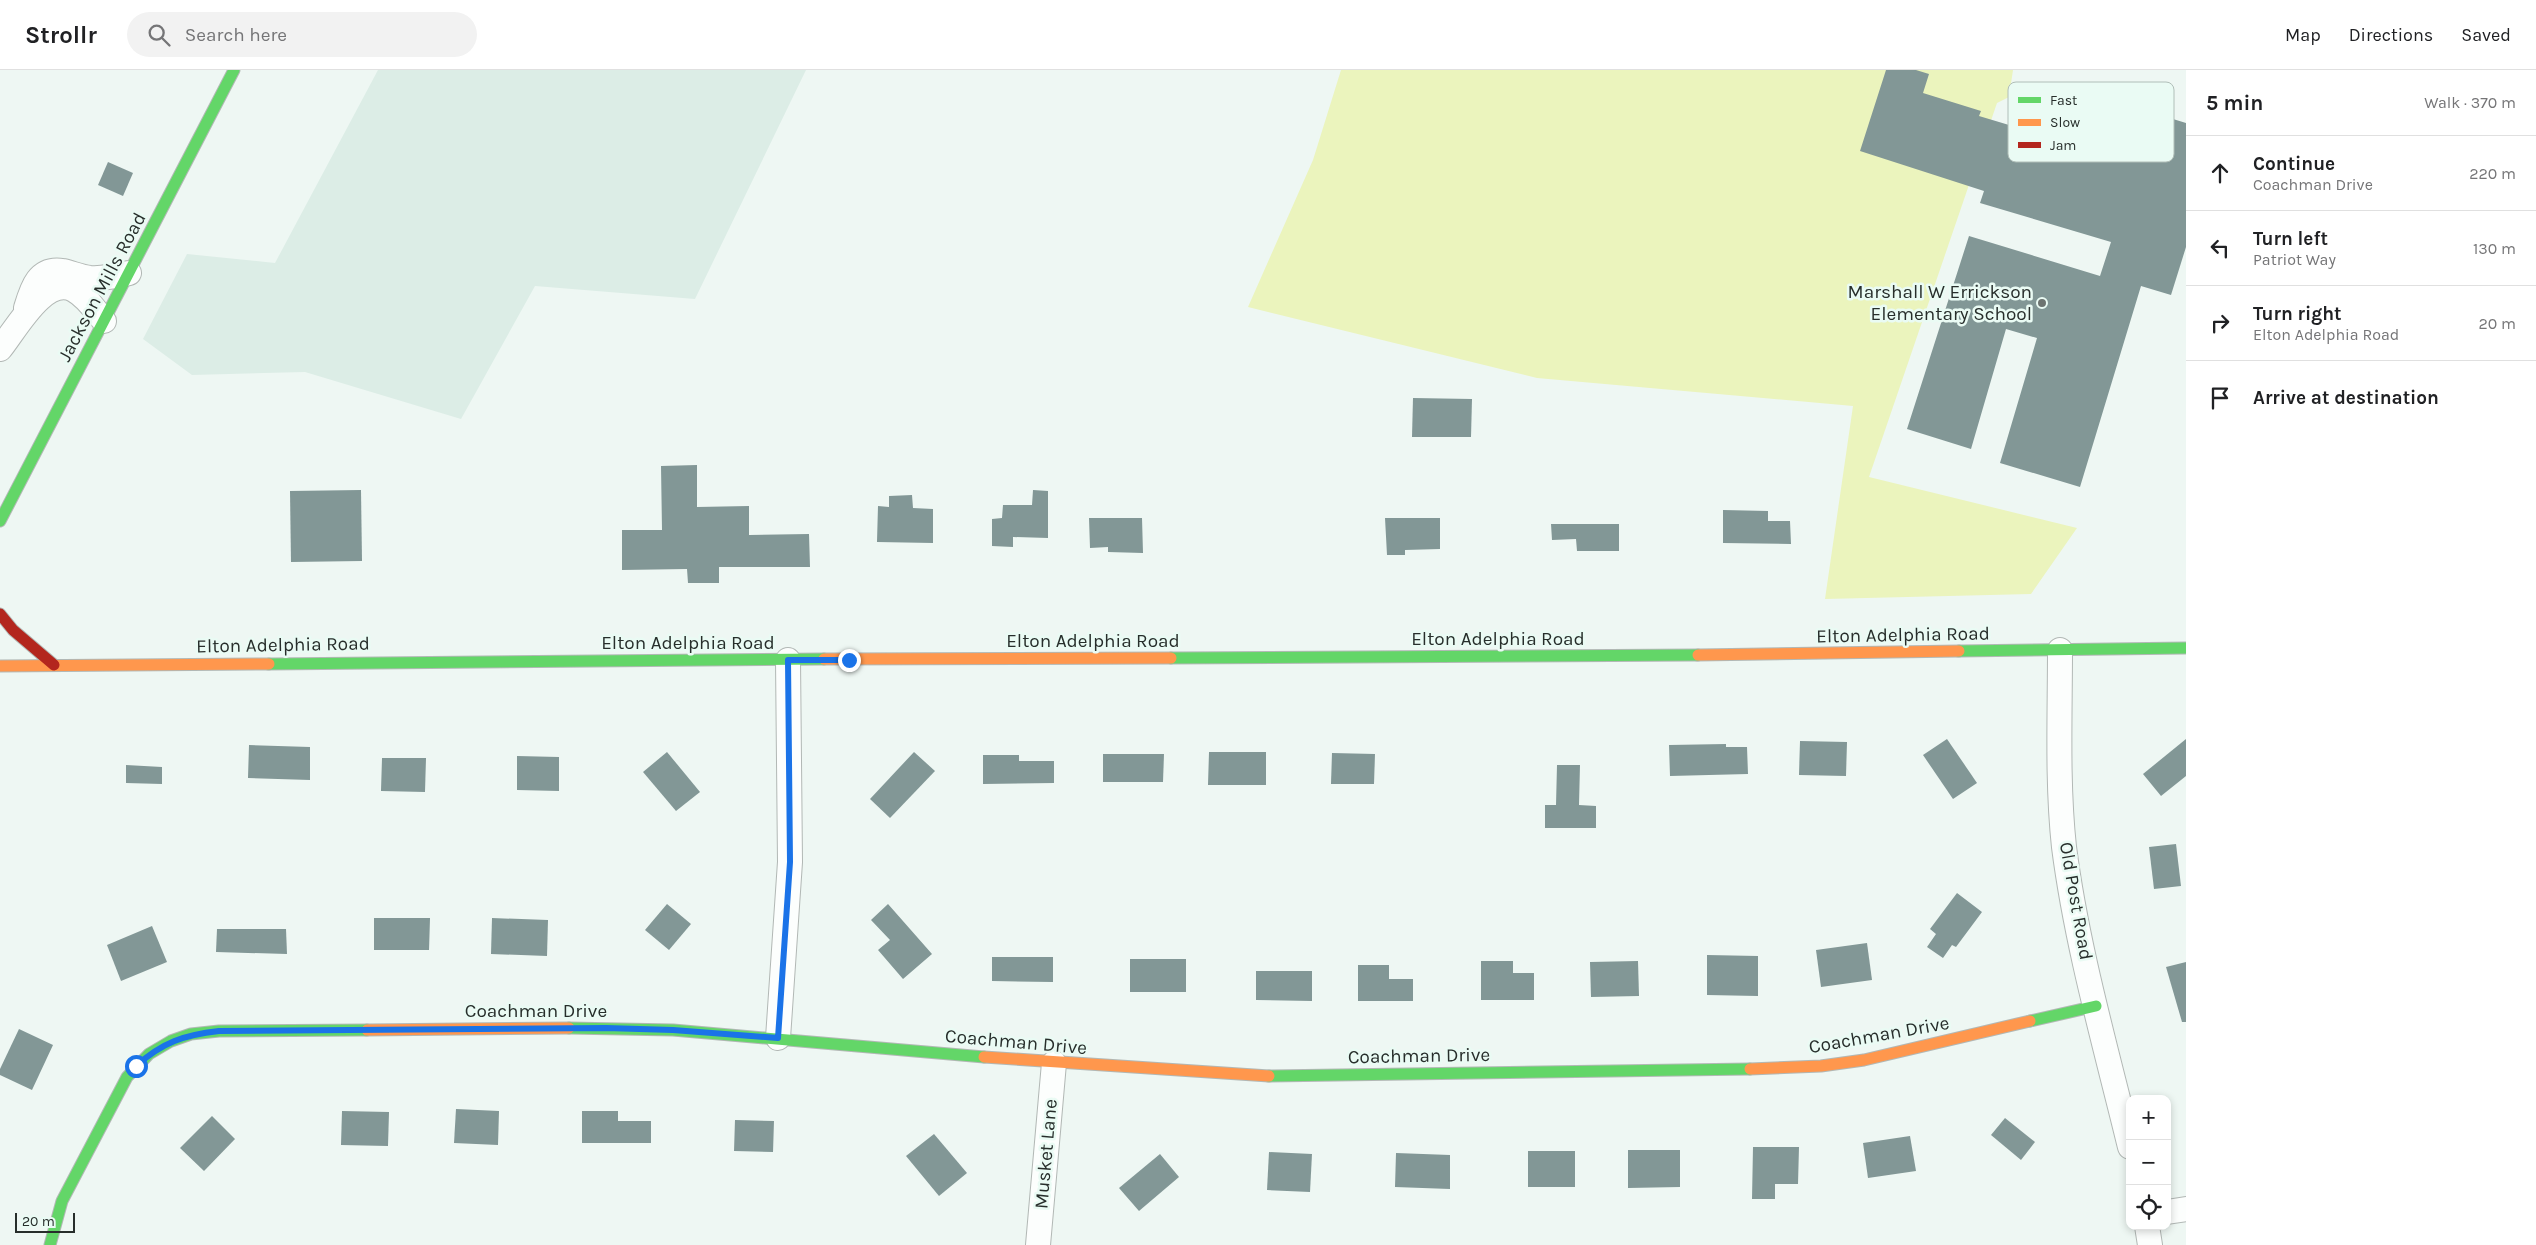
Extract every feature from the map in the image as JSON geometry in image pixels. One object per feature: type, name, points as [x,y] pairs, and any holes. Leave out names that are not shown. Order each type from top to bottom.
[{"type":"main road","name":"Jackson Mills Road","points":[[0,521],[234,70]]},
{"type":"main road","points":[[0,614],[13,630],[54,665]]},
{"type":"main road","name":"Elton Adelphia Road","points":[[0,666],[1124,657],[1638,656],[2186,648]]},
{"type":"main road","name":"Coachman Drive","points":[[50,1245],[54,1224],[62,1201],[127,1077],[149,1054],[171,1041],[191,1034],[219,1031],[606,1028],[673,1030],[1054,1063],[1247,1076],[1771,1069],[1821,1066],[1864,1060],[2096,1006]]},
{"type":"street","points":[[25,315],[32,288],[39,276],[53,270],[90,278],[108,278],[129,273]]},
{"type":"street","points":[[0,349],[25,315],[49,290],[61,287],[73,289],[88,301],[104,321]]},
{"type":"street","name":"Old Post Road","points":[[2060,650],[2061,793],[2064,846],[2074,912],[2128,1140]]},
{"type":"street","points":[[778,1038],[790,862],[788,660]]},
{"type":"street","name":"Musket Lane","points":[[1038,1245],[1054,1063]]},
{"type":"street","points":[[2171,1211],[2186,1209]]},
{"type":"street","points":[[2148,1230],[2150,1245]]},
{"type":"shaded area","points":[[378,70],[806,70],[695,299],[535,286],[461,419],[305,372],[192,375],[143,339],[187,254],[275,263]]},
{"type":"green space","points":[[1341,70],[2013,70],[2011,82],[2008,82],[2008,98],[1997,103],[1869,477],[2077,528],[2031,594],[1825,599],[1853,406],[1537,378],[1248,307],[1313,160]]},
{"type":"building","name":"Marshall W Errickson Elementary School","points":[[1886,70],[1916,70],[1929,74],[1923,93],[1981,111],[1979,116],[2008,125],[2008,162],[2174,162],[2174,119],[2186,123],[2186,247],[2171,295],[2141,286],[2080,487],[2000,463],[2037,338],[2006,329],[1971,449],[1907,429],[1969,236],[2100,276],[2111,242],[1980,203],[1984,191],[1860,151]]},
{"type":"building","points":[[108,162],[133,173],[123,196],[98,185]]},
{"type":"building","points":[[1413,398],[1472,399],[1471,437],[1412,437]]},
{"type":"building","points":[[697,465],[697,507],[749,506],[749,535],[809,534],[810,567],[719,567],[719,583],[688,583],[687,569],[622,570],[622,530],[662,530],[661,466]]},
{"type":"building","points":[[361,490],[362,561],[291,562],[290,491]]},
{"type":"building","points":[[1033,490],[1048,491],[1048,538],[1013,537],[1013,547],[992,546],[992,519],[1002,518],[1003,505],[1032,505]]},
{"type":"building","points":[[912,495],[913,508],[933,509],[933,543],[877,542],[878,506],[889,507],[889,496]]},
{"type":"building","points":[[1723,510],[1768,511],[1768,521],[1790,521],[1791,544],[1723,543]]},
{"type":"building","points":[[1089,518],[1142,518],[1143,553],[1108,552],[1108,547],[1090,548]]},
{"type":"building","points":[[1385,518],[1440,518],[1440,549],[1405,550],[1405,555],[1387,555]]},
{"type":"building","points":[[1551,524],[1619,524],[1619,551],[1577,551],[1576,539],[1552,540]]},
{"type":"building","points":[[1947,739],[1977,783],[1953,799],[1923,755]]},
{"type":"building","points":[[2186,739],[2186,776],[2161,796],[2143,774]]},
{"type":"building","points":[[1800,741],[1847,742],[1846,776],[1799,775]]},
{"type":"building","points":[[1726,744],[1726,747],[1747,747],[1748,774],[1670,776],[1669,745]]},
{"type":"building","points":[[249,745],[310,747],[310,780],[248,778]]},
{"type":"building","points":[[667,752],[700,792],[676,811],[643,772]]},
{"type":"building","points":[[914,752],[935,771],[890,818],[870,799]]},
{"type":"building","points":[[1209,752],[1266,752],[1266,785],[1208,785]]},
{"type":"building","points":[[1332,753],[1375,754],[1374,784],[1331,784]]},
{"type":"building","points":[[1103,754],[1164,754],[1163,782],[1103,782]]},
{"type":"building","points":[[983,755],[1019,755],[1019,761],[1054,761],[1054,783],[983,784]]},
{"type":"building","points":[[517,756],[559,757],[559,791],[517,790]]},
{"type":"building","points":[[382,758],[426,758],[425,792],[381,791]]},
{"type":"building","points":[[126,765],[162,767],[162,784],[126,783]]},
{"type":"building","points":[[1557,765],[1580,765],[1579,805],[1596,806],[1596,828],[1545,828],[1545,805],[1556,805]]},
{"type":"building","points":[[2176,844],[2181,886],[2154,889],[2149,847]]},
{"type":"building","points":[[1957,893],[1982,912],[1956,947],[1952,945],[1943,958],[1927,947],[1936,934],[1930,929]]},
{"type":"building","points":[[667,904],[691,924],[669,950],[645,930]]},
{"type":"building","points":[[888,904],[932,954],[903,979],[878,950],[890,940],[871,920]]},
{"type":"building","points":[[374,918],[430,918],[429,950],[374,950]]},
{"type":"building","points":[[492,918],[548,920],[547,956],[491,954]]},
{"type":"building","points":[[152,926],[167,962],[121,981],[107,945]]},
{"type":"building","points":[[217,929],[286,929],[287,954],[216,952]]},
{"type":"building","points":[[1867,943],[1872,980],[1821,987],[1816,950]]},
{"type":"building","points":[[1707,955],[1758,956],[1758,996],[1707,995]]},
{"type":"building","points":[[992,957],[1053,957],[1053,982],[992,981]]},
{"type":"building","points":[[1130,959],[1186,959],[1186,992],[1130,992]]},
{"type":"building","points":[[1481,961],[1513,961],[1513,973],[1534,973],[1534,1000],[1481,1000]]},
{"type":"building","points":[[1638,961],[1639,996],[1591,997],[1590,962]]},
{"type":"building","points":[[2186,962],[2186,1022],[2182,1022],[2166,967]]},
{"type":"building","points":[[1358,965],[1389,965],[1389,979],[1413,979],[1413,1001],[1358,1001]]},
{"type":"building","points":[[1256,971],[1312,971],[1312,1001],[1256,1000]]},
{"type":"building","points":[[19,1029],[53,1045],[32,1090],[0,1075],[0,1069]]},
{"type":"building","points":[[456,1109],[499,1111],[498,1145],[454,1143]]},
{"type":"building","points":[[342,1111],[389,1112],[388,1146],[341,1145]]},
{"type":"building","points":[[582,1111],[618,1111],[618,1121],[651,1121],[651,1143],[582,1143]]},
{"type":"building","points":[[212,1116],[235,1139],[204,1171],[180,1148]]},
{"type":"building","points":[[2005,1118],[2035,1142],[2021,1160],[1991,1135]]},
{"type":"building","points":[[735,1120],[774,1121],[773,1152],[734,1151]]},
{"type":"building","points":[[934,1134],[967,1173],[939,1196],[906,1156]]},
{"type":"building","points":[[1910,1136],[1916,1171],[1868,1178],[1863,1143]]},
{"type":"building","points":[[1753,1147],[1799,1147],[1798,1184],[1775,1184],[1775,1199],[1752,1199]]},
{"type":"building","points":[[1628,1150],[1680,1150],[1680,1187],[1628,1188]]},
{"type":"building","points":[[1528,1151],[1575,1151],[1575,1187],[1528,1187]]},
{"type":"building","points":[[1269,1152],[1312,1154],[1310,1192],[1267,1190]]},
{"type":"building","points":[[1396,1153],[1450,1155],[1450,1189],[1395,1187]]},
{"type":"building","points":[[1160,1154],[1179,1177],[1139,1211],[1119,1188]]},
{"type":"traffic: fast","points":[[0,521],[234,70]]},
{"type":"traffic: fast","points":[[1959,651],[2186,648]]},
{"type":"traffic: fast","points":[[1171,658],[1698,655]]},
{"type":"traffic: fast","points":[[269,664],[824,659]]},
{"type":"traffic: fast","points":[[2030,1021],[2096,1006]]},
{"type":"traffic: fast","points":[[569,1028],[673,1030],[984,1057]]},
{"type":"traffic: fast","points":[[50,1245],[62,1201],[127,1077],[149,1054],[171,1041],[191,1034],[219,1031],[367,1030]]},
{"type":"traffic: fast","points":[[1269,1076],[1750,1069]]},
{"type":"traffic: slow","points":[[1698,655],[1959,651]]},
{"type":"traffic: slow","points":[[824,659],[1171,658]]},
{"type":"traffic: slow","points":[[0,666],[269,664]]},
{"type":"traffic: slow","points":[[1750,1069],[1821,1066],[1864,1060],[2030,1021]]},
{"type":"traffic: slow","points":[[367,1030],[569,1028]]},
{"type":"traffic: slow","points":[[984,1057],[1269,1076]]},
{"type":"traffic: jam","points":[[0,614],[13,630],[54,665]]},
{"type":"place","name":"Marshall W Errickson Elementary School","points":[[2042,303]]},
{"type":"route","points":[[136,1066],[149,1054],[171,1041],[191,1034],[219,1031],[606,1028],[673,1030],[778,1038],[788,919],[790,862],[788,660],[849,660]]}]
